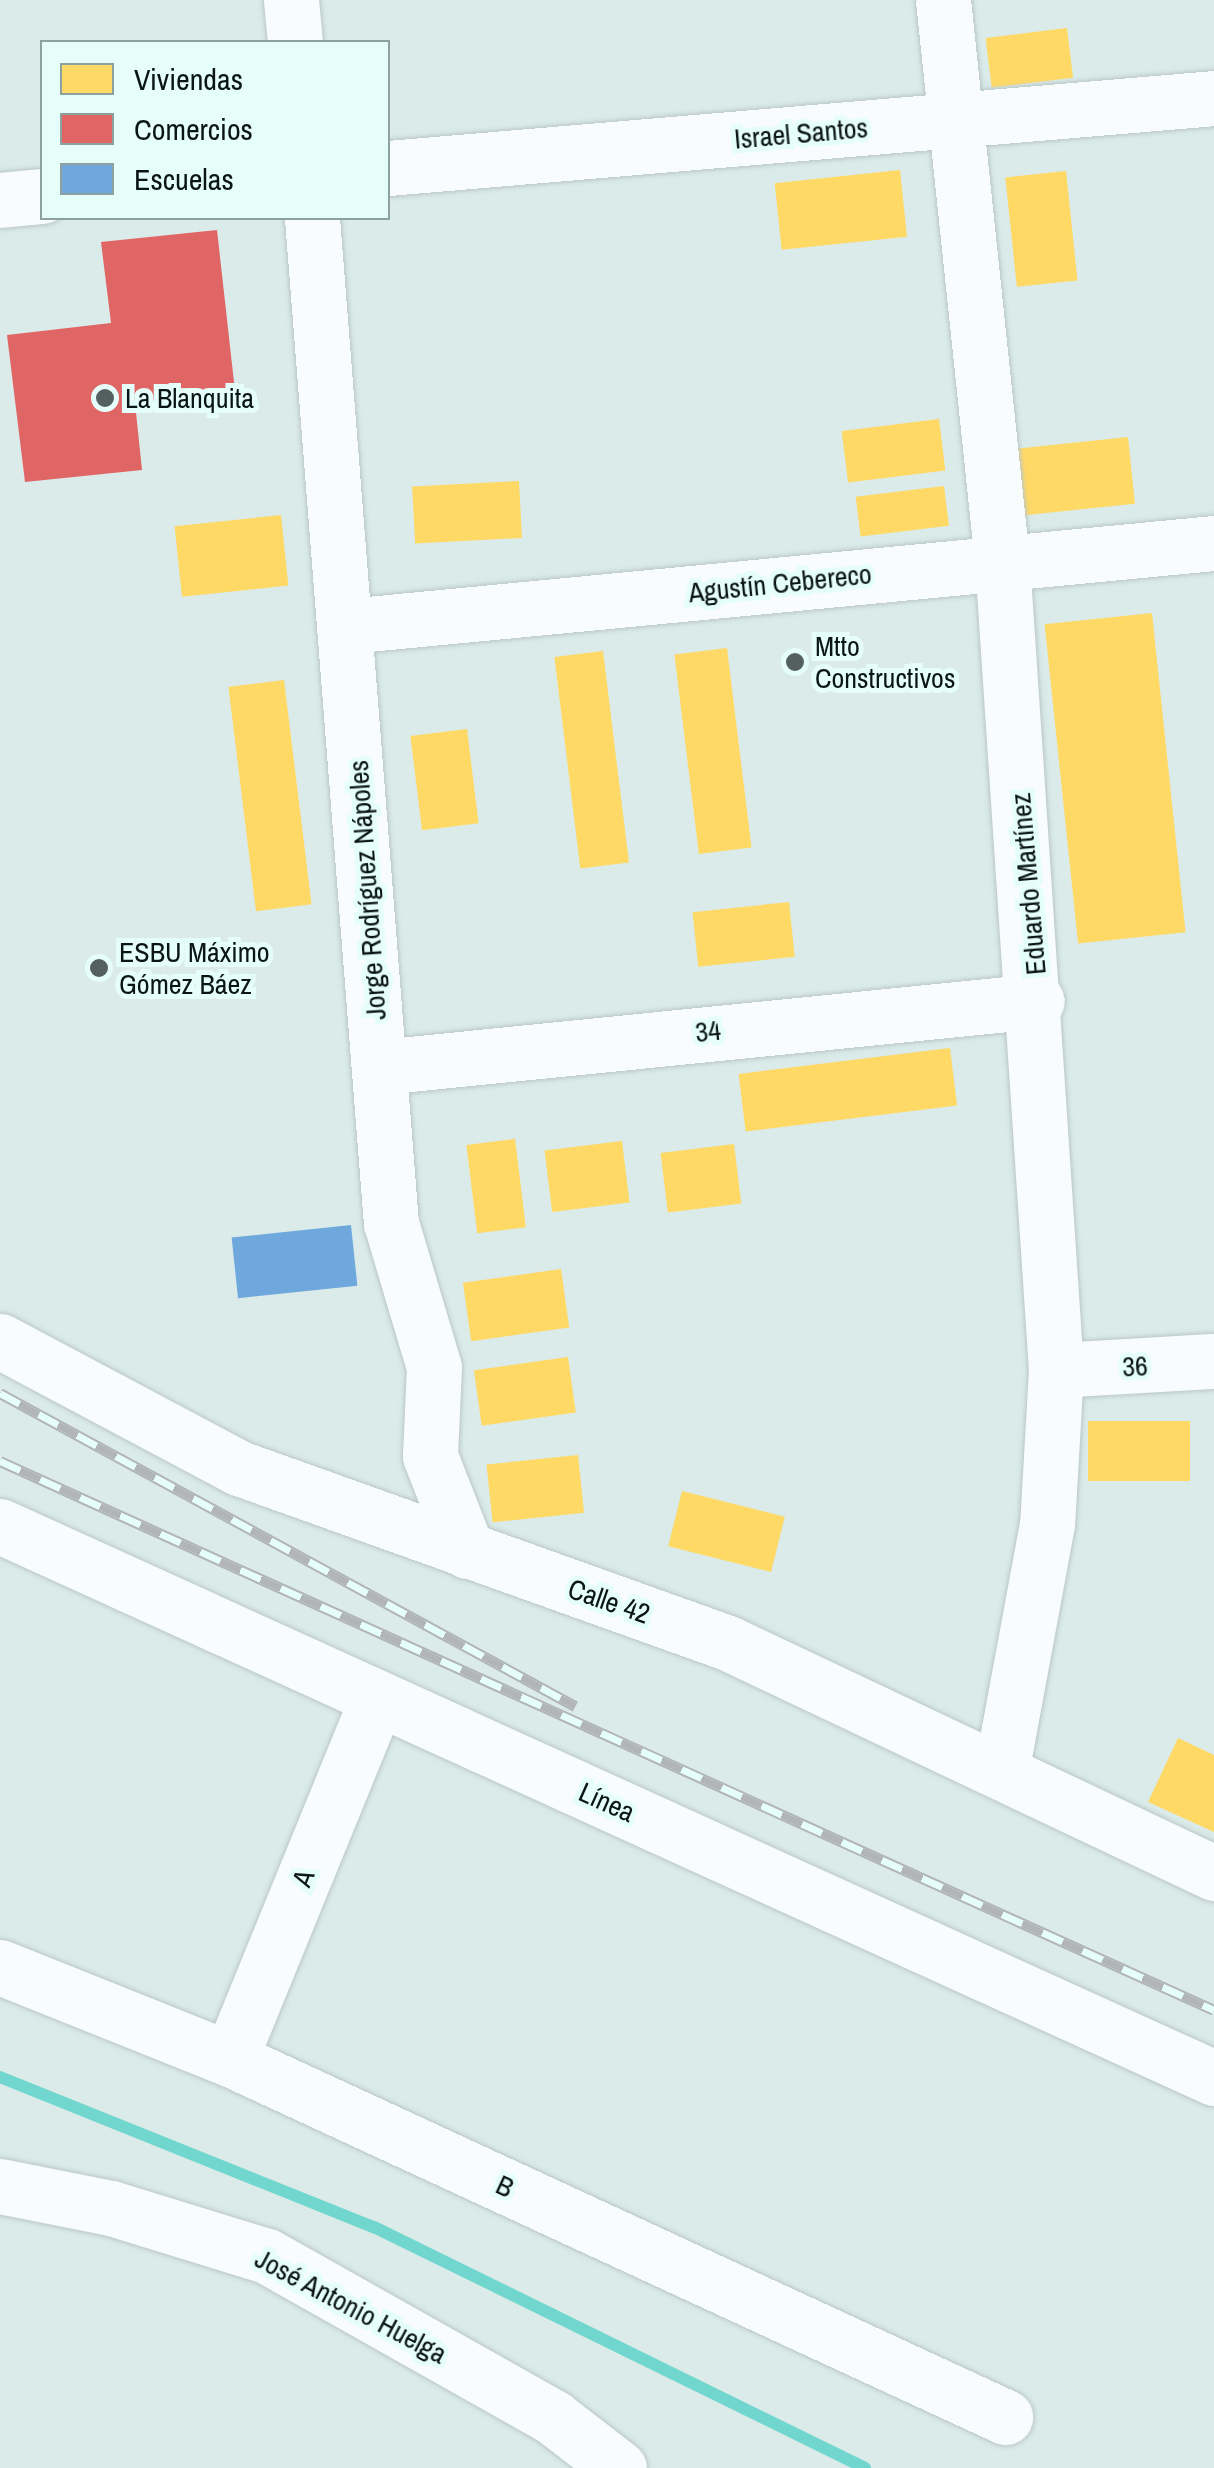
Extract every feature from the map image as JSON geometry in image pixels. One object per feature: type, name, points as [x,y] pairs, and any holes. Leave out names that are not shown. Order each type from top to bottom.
[{"type":"street","points":[[291,0],[295,40]]},
{"type":"street","name":"Eduardo Martínez","points":[[942,0],[1002,561],[1037,1001],[1056,1370],[1047,1524],[1002,1767]]},
{"type":"street","name":"Israel Santos","points":[[390,168],[1214,98]]},
{"type":"street","points":[[0,200],[40,196]]},
{"type":"street","name":"Jorge Rodríguez Nápoles","points":[[312,220],[391,1223],[434,1367],[430,1456],[468,1551]]},
{"type":"street","name":"Agustín Cebereco","points":[[347,626],[1214,543]]},
{"type":"street","name":"34","points":[[380,1067],[1037,1001]]},
{"type":"street","name":"Calle 42","points":[[0,1342],[239,1468],[386,1525],[728,1643],[1002,1767],[1214,1873]]},
{"type":"street","name":"36","points":[[1056,1370],[1214,1362]]},
{"type":"street","points":[[386,1525],[430,1456]]},
{"type":"street","name":"Línea","points":[[0,1526],[1214,2078]]},
{"type":"street","name":"A","points":[[230,2058],[377,1698]]},
{"type":"street","name":"B","points":[[0,1967],[230,2058],[1005,2417]]},
{"type":"street","name":"José Antonio Huelga","points":[[0,2186],[110,2208],[268,2256],[554,2418],[619,2468]]},
{"type":"building: Viviendas","points":[[1067,28],[1073,78],[992,88],[986,38]]},
{"type":"building: Viviendas","points":[[900,170],[907,237],[782,250],[775,183]]},
{"type":"building: Viviendas","points":[[1066,171],[1077,280],[1017,287],[1005,177]]},
{"type":"building: Viviendas","points":[[939,419],[945,471],[848,483],[842,431]]},
{"type":"building: Viviendas","points":[[1128,437],[1135,504],[1023,515],[1016,449]]},
{"type":"building: Viviendas","points":[[519,481],[522,538],[415,544],[412,487]]},
{"type":"building: Viviendas","points":[[944,486],[949,526],[861,537],[856,497]]},
{"type":"building: Viviendas","points":[[281,515],[288,586],[182,597],[175,526]]},
{"type":"building: Viviendas","points":[[1152,613],[1186,932],[1078,944],[1045,624]]},
{"type":"building: Viviendas","points":[[727,648],[751,848],[699,854],[674,654]]},
{"type":"building: Viviendas","points":[[603,651],[629,862],[580,868],[554,657]]},
{"type":"building: Viviendas","points":[[284,680],[312,904],[256,911],[228,687]]},
{"type":"building: Viviendas","points":[[467,729],[479,823],[422,830],[410,736]]},
{"type":"building: Viviendas","points":[[789,902],[795,957],[698,967],[693,912]]},
{"type":"building: Viviendas","points":[[950,1048],[957,1106],[746,1132],[739,1074]]},
{"type":"building: Viviendas","points":[[515,1139],[526,1227],[477,1233],[466,1145]]},
{"type":"building: Viviendas","points":[[622,1141],[630,1203],[552,1212],[545,1151]]},
{"type":"building: Viviendas","points":[[734,1144],[741,1204],[668,1213],[661,1153]]},
{"type":"building: Viviendas","points":[[561,1269],[569,1327],[471,1341],[463,1283]]},
{"type":"building: Viviendas","points":[[568,1357],[576,1412],[482,1426],[474,1370]]},
{"type":"building: Viviendas","points":[[1088,1421],[1190,1421],[1190,1481],[1088,1481]]},
{"type":"building: Viviendas","points":[[578,1455],[584,1513],[493,1522],[487,1465]]},
{"type":"building: Viviendas","points":[[682,1491],[785,1517],[771,1572],[668,1546]]},
{"type":"building: Viviendas","points":[[1178,1738],[1214,1755],[1214,1832],[1148,1802]]},
{"type":"building: Comercios","points":[[217,230],[235,391],[135,403],[142,470],[25,482],[7,335],[111,323],[101,242]]},
{"type":"building: Escuelas","points":[[351,1225],[357,1286],[238,1298],[232,1238]]},
{"type":"waterway","points":[[0,2077],[374,2227],[865,2468]]},
{"type":"railway","points":[[0,1393],[575,1706]]},
{"type":"railway","points":[[0,1461],[1214,2010]]},
{"type":"place","name":"La Blanquita","points":[[105,398]]},
{"type":"place","name":"Mtto Constructivos","points":[[795,662]]},
{"type":"place","name":"ESBU Máximo Gómez Báez","points":[[99,968]]}]
